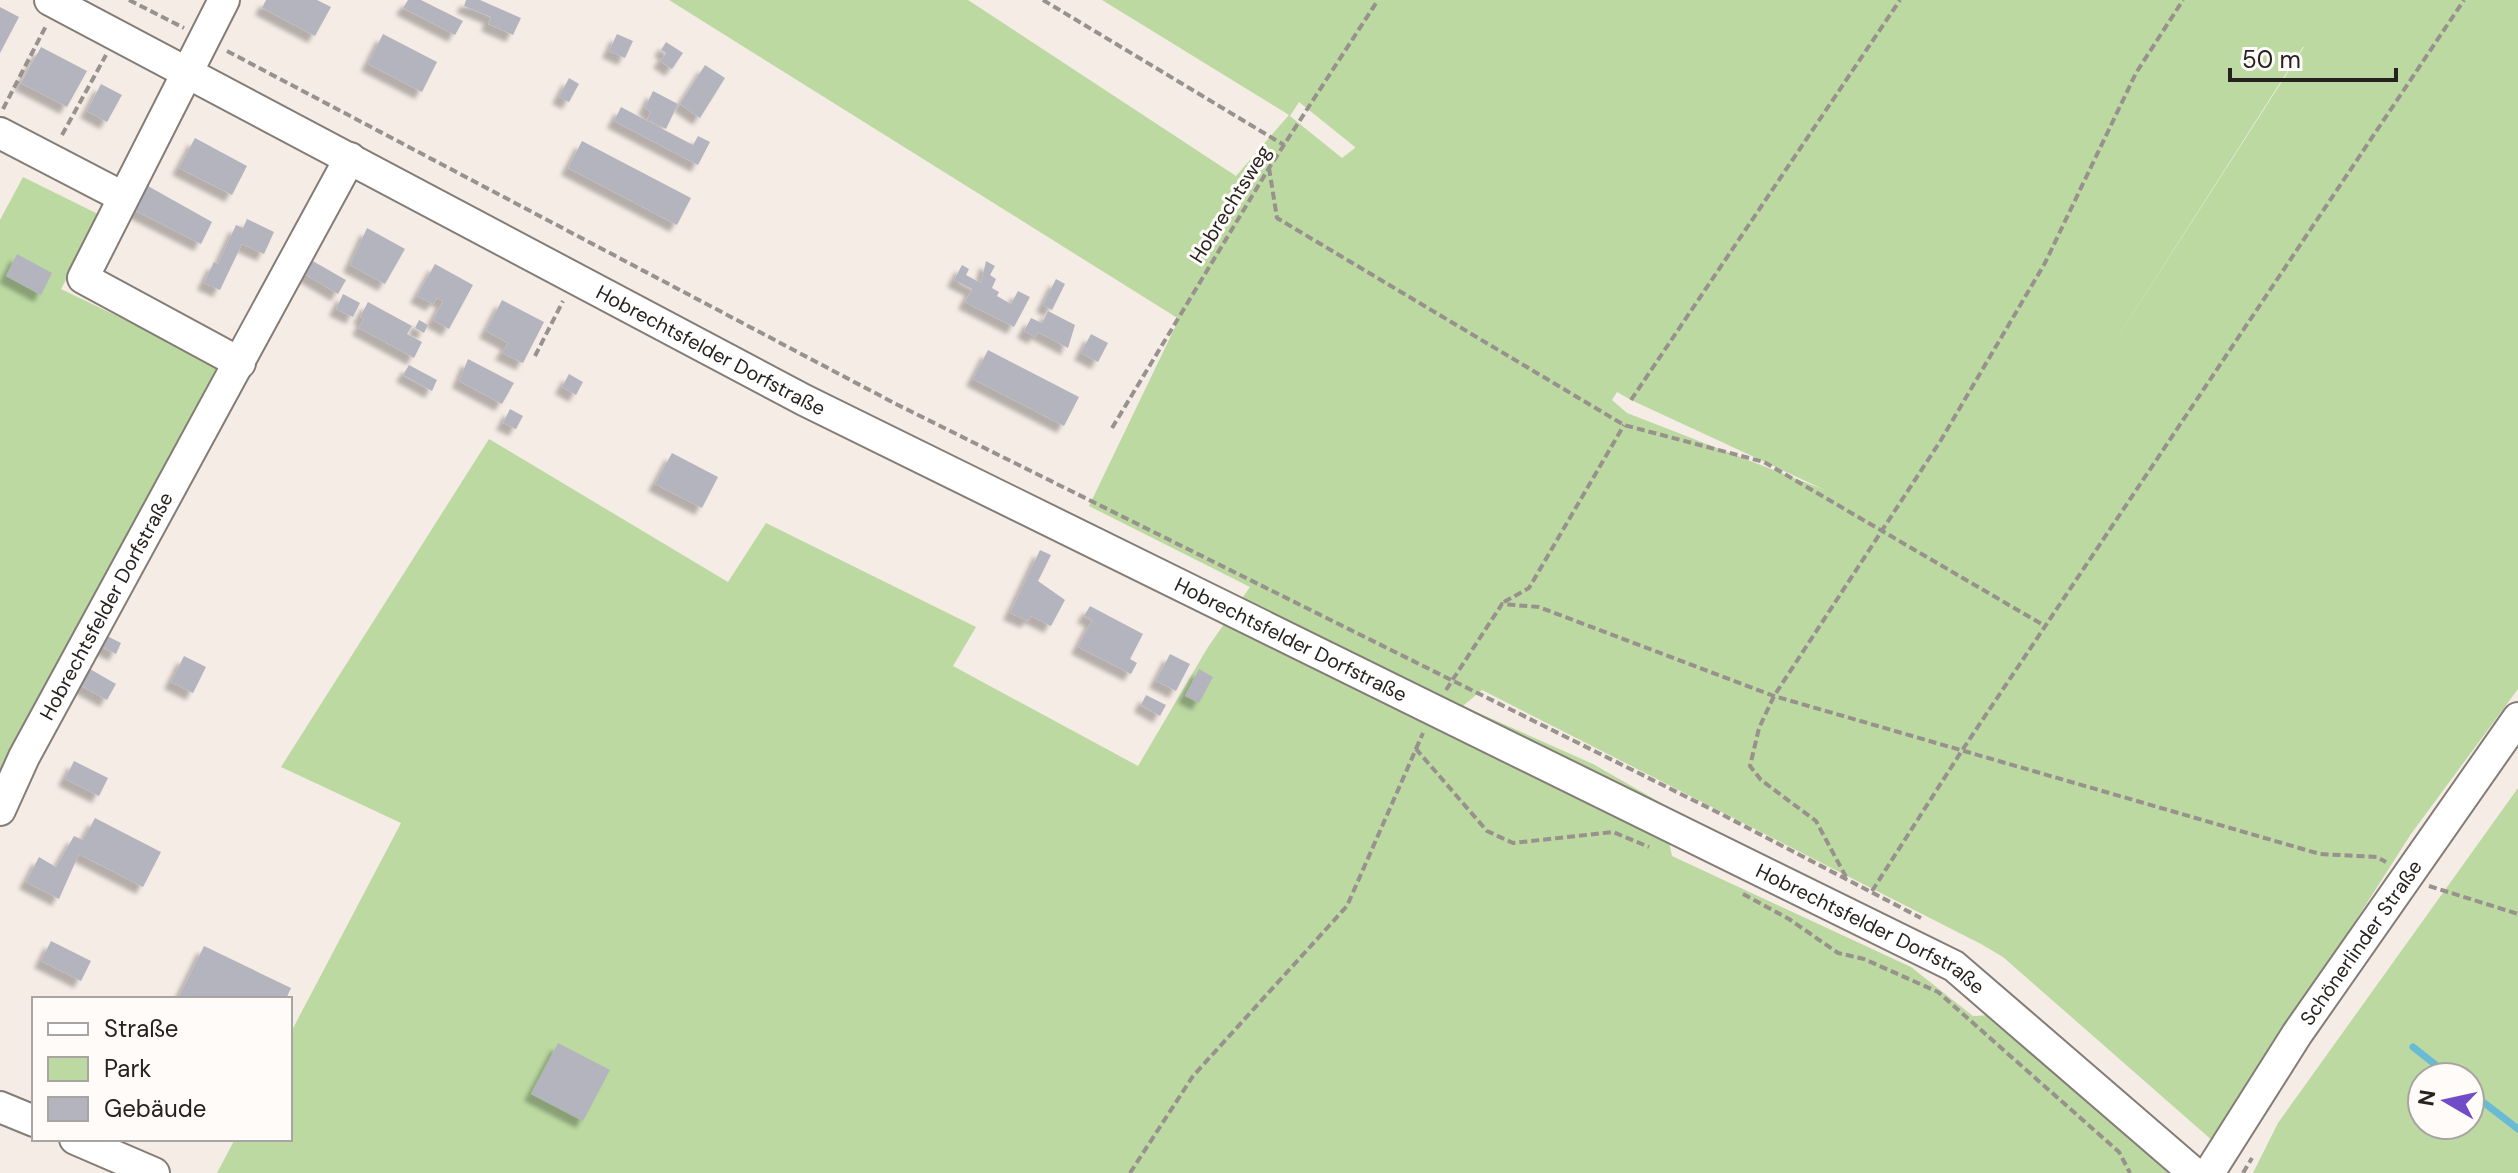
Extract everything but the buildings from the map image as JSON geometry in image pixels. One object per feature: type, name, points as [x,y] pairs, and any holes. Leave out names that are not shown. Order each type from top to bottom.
[{"type":"street","points":[[224,0],[121,196],[83,278],[240,363]]},
{"type":"street","name":"Hobrechtsfelder Dorfstraße","points":[[53,2],[576,276],[804,400],[1954,966],[2194,1173]]},
{"type":"street","points":[[0,133],[121,196]]},
{"type":"street","name":"Hobrechtsfelder Dorfstraße","points":[[0,810],[24,757],[350,158]]},
{"type":"street","name":"Schönerlinder Straße","points":[[2209,1173],[2297,1034],[2518,718]]},
{"type":"street","points":[[0,1107],[32,1120]]},
{"type":"street","points":[[80,1141],[154,1173]]},
{"type":"path","points":[[129,0],[896,404],[1872,891],[1961,752],[2464,0]]},
{"type":"path","points":[[1043,0],[1285,146]]},
{"type":"path","name":"Hobrechtsweg","points":[[1112,428],[1269,168],[1378,0]]},
{"type":"path","points":[[1631,400],[1900,0]]},
{"type":"path","points":[[1847,879],[1816,821],[1761,780],[1750,766],[1759,728],[1774,696],[1941,440],[2045,263],[2136,73],[2183,0]]},
{"type":"path","points":[[0,114],[53,2]]},
{"type":"path","points":[[49,158],[116,36]]},
{"type":"path","points":[[1269,168],[1277,218],[1624,425],[1764,462],[2046,626]]},
{"type":"path","points":[[535,356],[576,276]]},
{"type":"path","points":[[1130,1173],[1193,1076],[1347,906],[1433,709],[1502,604],[1529,588],[1624,425]]},
{"type":"path","points":[[1502,604],[1539,607],[1774,696],[1961,752],[2320,854],[2377,857],[2431,887],[2518,914]]},
{"type":"path","points":[[1416,749],[1487,831],[1513,843],[1613,832],[1657,850]]},
{"type":"path","points":[[1737,890],[1789,919],[1838,953],[1864,959],[1938,992],[2119,1152],[2130,1173]]},
{"type":"green space","points":[[669,0],[968,0],[1236,176],[1289,115],[1102,0],[2518,0],[2518,689],[2411,834],[2214,1142],[2003,957],[1981,944],[1482,690],[1463,706],[1593,764],[1661,803],[1672,856],[1911,967],[1973,1016],[1993,1015],[2168,1173],[217,1173],[234,1141],[292,1141],[292,1030],[401,823],[281,767],[489,439],[728,582],[766,523],[976,627],[953,666],[1138,766],[1208,647],[1250,587],[1089,506],[1179,319]],"holes":[[[2303,47],[2304,47],[2098,368]],[[1299,102],[1355,147],[1342,158],[1290,116]],[[1617,392],[1631,400],[1825,490],[1627,413],[1612,400]]]},
{"type":"green space","points":[[23,177],[100,215],[61,289],[221,366],[0,785],[0,220]]},
{"type":"green space","points":[[2518,788],[2518,1173],[2253,1173],[2278,1123]]},
{"type":"waterway","points":[[2413,1047],[2431,1061]]},
{"type":"waterway","points":[[2486,1104],[2518,1129]]}]
